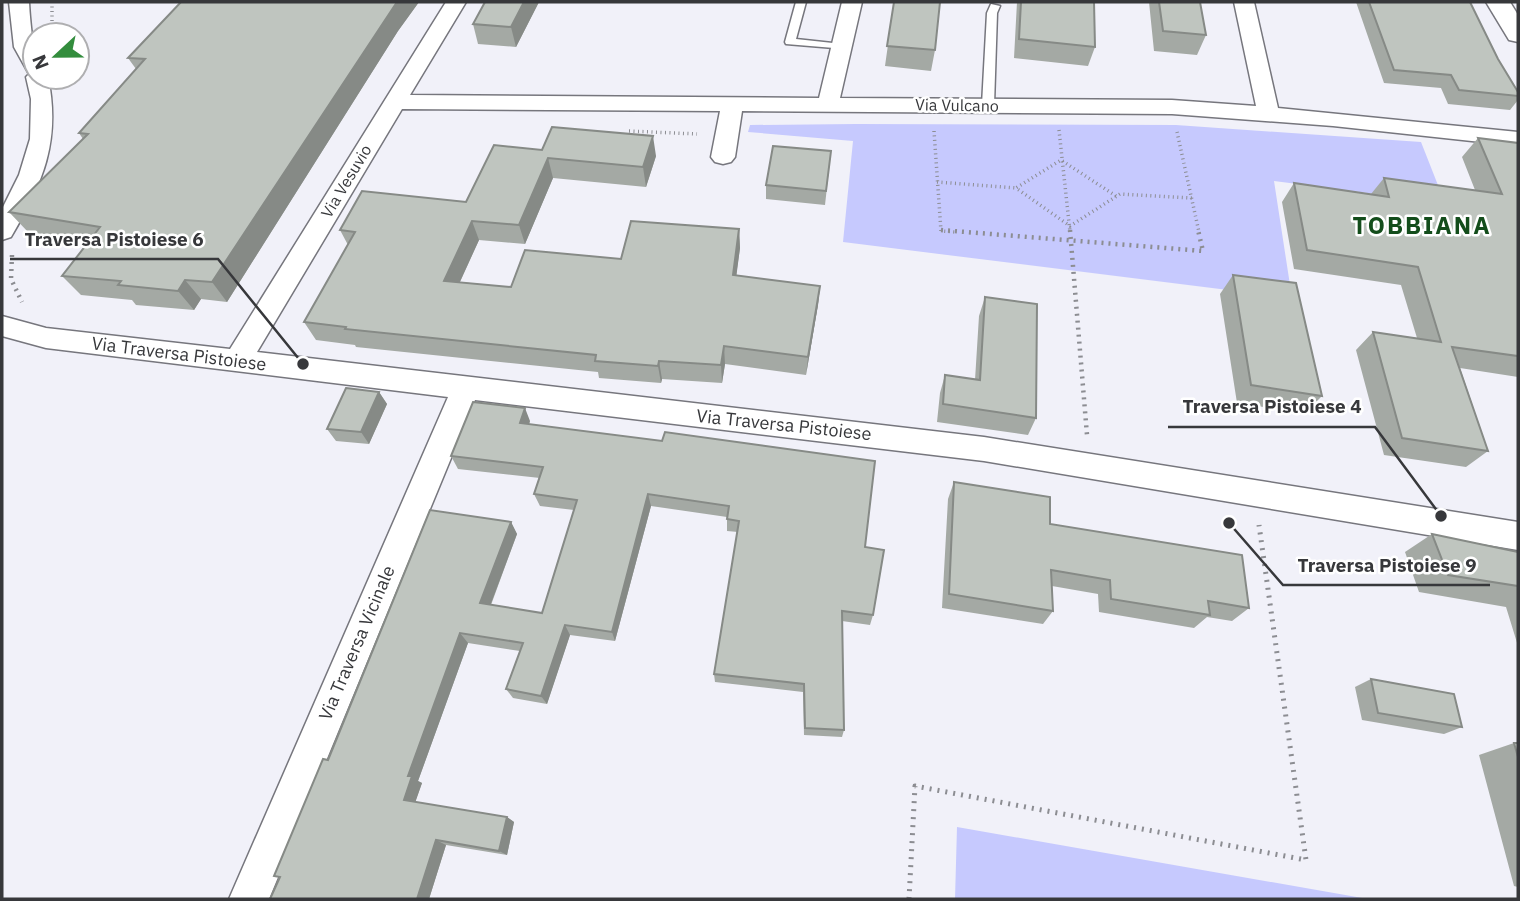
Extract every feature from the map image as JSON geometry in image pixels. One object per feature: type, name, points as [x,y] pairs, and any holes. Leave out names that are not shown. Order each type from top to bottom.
[{"type":"street","points":[[19,2],[20,30]]},
{"type":"street","name":"Via Vesuvio","points":[[237,361],[456,2]]},
{"type":"street","points":[[828,104],[852,2]]},
{"type":"street","points":[[1244,2],[1268,113]]},
{"type":"street","points":[[1498,2],[1518,35]]},
{"type":"street","points":[[20,30],[39,14]]},
{"type":"street","points":[[2,231],[35,166],[44,134],[40,91]]},
{"type":"street","name":"Via Vulcano","points":[[394,102],[1172,107],[1268,113],[1518,139]]},
{"type":"street","points":[[723,157],[732,105]]},
{"type":"street","name":"Via Traversa Pistoiese","points":[[2,326],[47,338],[895,437],[1089,465],[1518,536]]},
{"type":"street","name":"Via Traversa Pistoiese","points":[[2,345],[47,338]]},
{"type":"street","name":"Via Traversa Vicinale","points":[[249,899],[466,388]]},
{"type":"lane","points":[[801,2],[790,42],[842,47]]},
{"type":"lane","points":[[988,105],[992,13],[995,6]]},
{"type":"path","points":[[930,104],[940,231],[1203,251],[1172,107]]},
{"type":"path","points":[[1053,106],[1058,126],[1070,226],[1089,465]]},
{"type":"path","points":[[1016,188],[1061,160]]},
{"type":"path","points":[[1061,160],[1116,196]]},
{"type":"path","points":[[937,182],[1014,186],[1070,226]]},
{"type":"path","points":[[1070,226],[1120,194],[1192,198]]},
{"type":"path","points":[[909,899],[915,786],[1306,860],[1255,493]]},
{"type":"shaded area","points":[[750,125],[1176,125],[1421,142],[1445,203],[1274,181],[1292,298],[843,242],[853,141],[748,132]]},
{"type":"shaded area","points":[[957,827],[1368,899],[955,899]]},
{"type":"building","points":[[181,2],[397,2],[212,282],[185,280],[178,291],[118,285],[121,281],[62,276],[100,227],[9,212],[88,134],[79,133],[145,59],[128,58]]},
{"type":"building","points":[[485,2],[524,2],[511,27],[473,24]]},
{"type":"building","points":[[894,2],[940,2],[935,50],[887,46]]},
{"type":"building","points":[[1021,2],[1094,2],[1095,47],[1019,39]]},
{"type":"building","points":[[1159,2],[1200,2],[1206,35],[1163,31]]},
{"type":"building","points":[[1369,2],[1470,2],[1518,96],[1459,90],[1451,75],[1394,70]]},
{"type":"building","points":[[552,127],[653,136],[643,167],[548,158],[519,225],[472,221],[444,281],[511,287],[525,250],[621,259],[631,221],[739,229],[733,275],[820,286],[808,357],[724,346],[721,365],[659,361],[658,366],[595,361],[596,355],[345,329],[346,327],[304,322],[355,232],[340,230],[362,191],[466,202],[494,145],[542,150]]},
{"type":"building","points":[[1478,138],[1518,143],[1518,356],[1452,347],[1488,451],[1402,438],[1373,332],[1441,342],[1418,267],[1307,250],[1294,183],[1389,197],[1384,178],[1502,194]]},
{"type":"building","points":[[773,146],[831,151],[826,191],[766,185]]},
{"type":"building","points":[[1233,275],[1296,283],[1322,396],[1251,385]]},
{"type":"building","points":[[985,297],[1037,304],[1036,418],[943,404],[945,375],[980,380]]},
{"type":"building","points":[[346,388],[379,392],[361,432],[327,429]]},
{"type":"building","points":[[473,402],[525,408],[520,423],[662,441],[665,432],[875,461],[865,547],[884,550],[873,615],[842,611],[844,730],[805,728],[804,684],[714,674],[739,521],[727,519],[729,506],[648,494],[612,632],[565,625],[541,696],[506,689],[523,643],[460,633],[408,776],[412,776],[404,800],[507,817],[499,851],[436,840],[417,899],[270,899],[280,877],[274,876],[323,759],[328,760],[430,510],[511,522],[480,603],[542,613],[577,500],[534,494],[543,467],[451,456]]},
{"type":"building","points":[[954,482],[1050,497],[1050,524],[1242,555],[1249,608],[1208,601],[1210,615],[1111,599],[1110,580],[1051,570],[1053,611],[949,594]]},
{"type":"building","points":[[1432,534],[1518,552],[1518,586],[1448,575]]},
{"type":"building","points":[[1371,679],[1454,694],[1462,727],[1378,713]]},
{"type":"place","name":"Traversa Pistoiese 6","points":[[303,364]]},
{"type":"place","name":"Traversa Pistoiese 4","points":[[1441,516]]},
{"type":"place","name":"Traversa Pistoiese 9","points":[[1229,523]]},
{"type":"district","name":"TOBBIANA","points":[[1422,226]]}]
